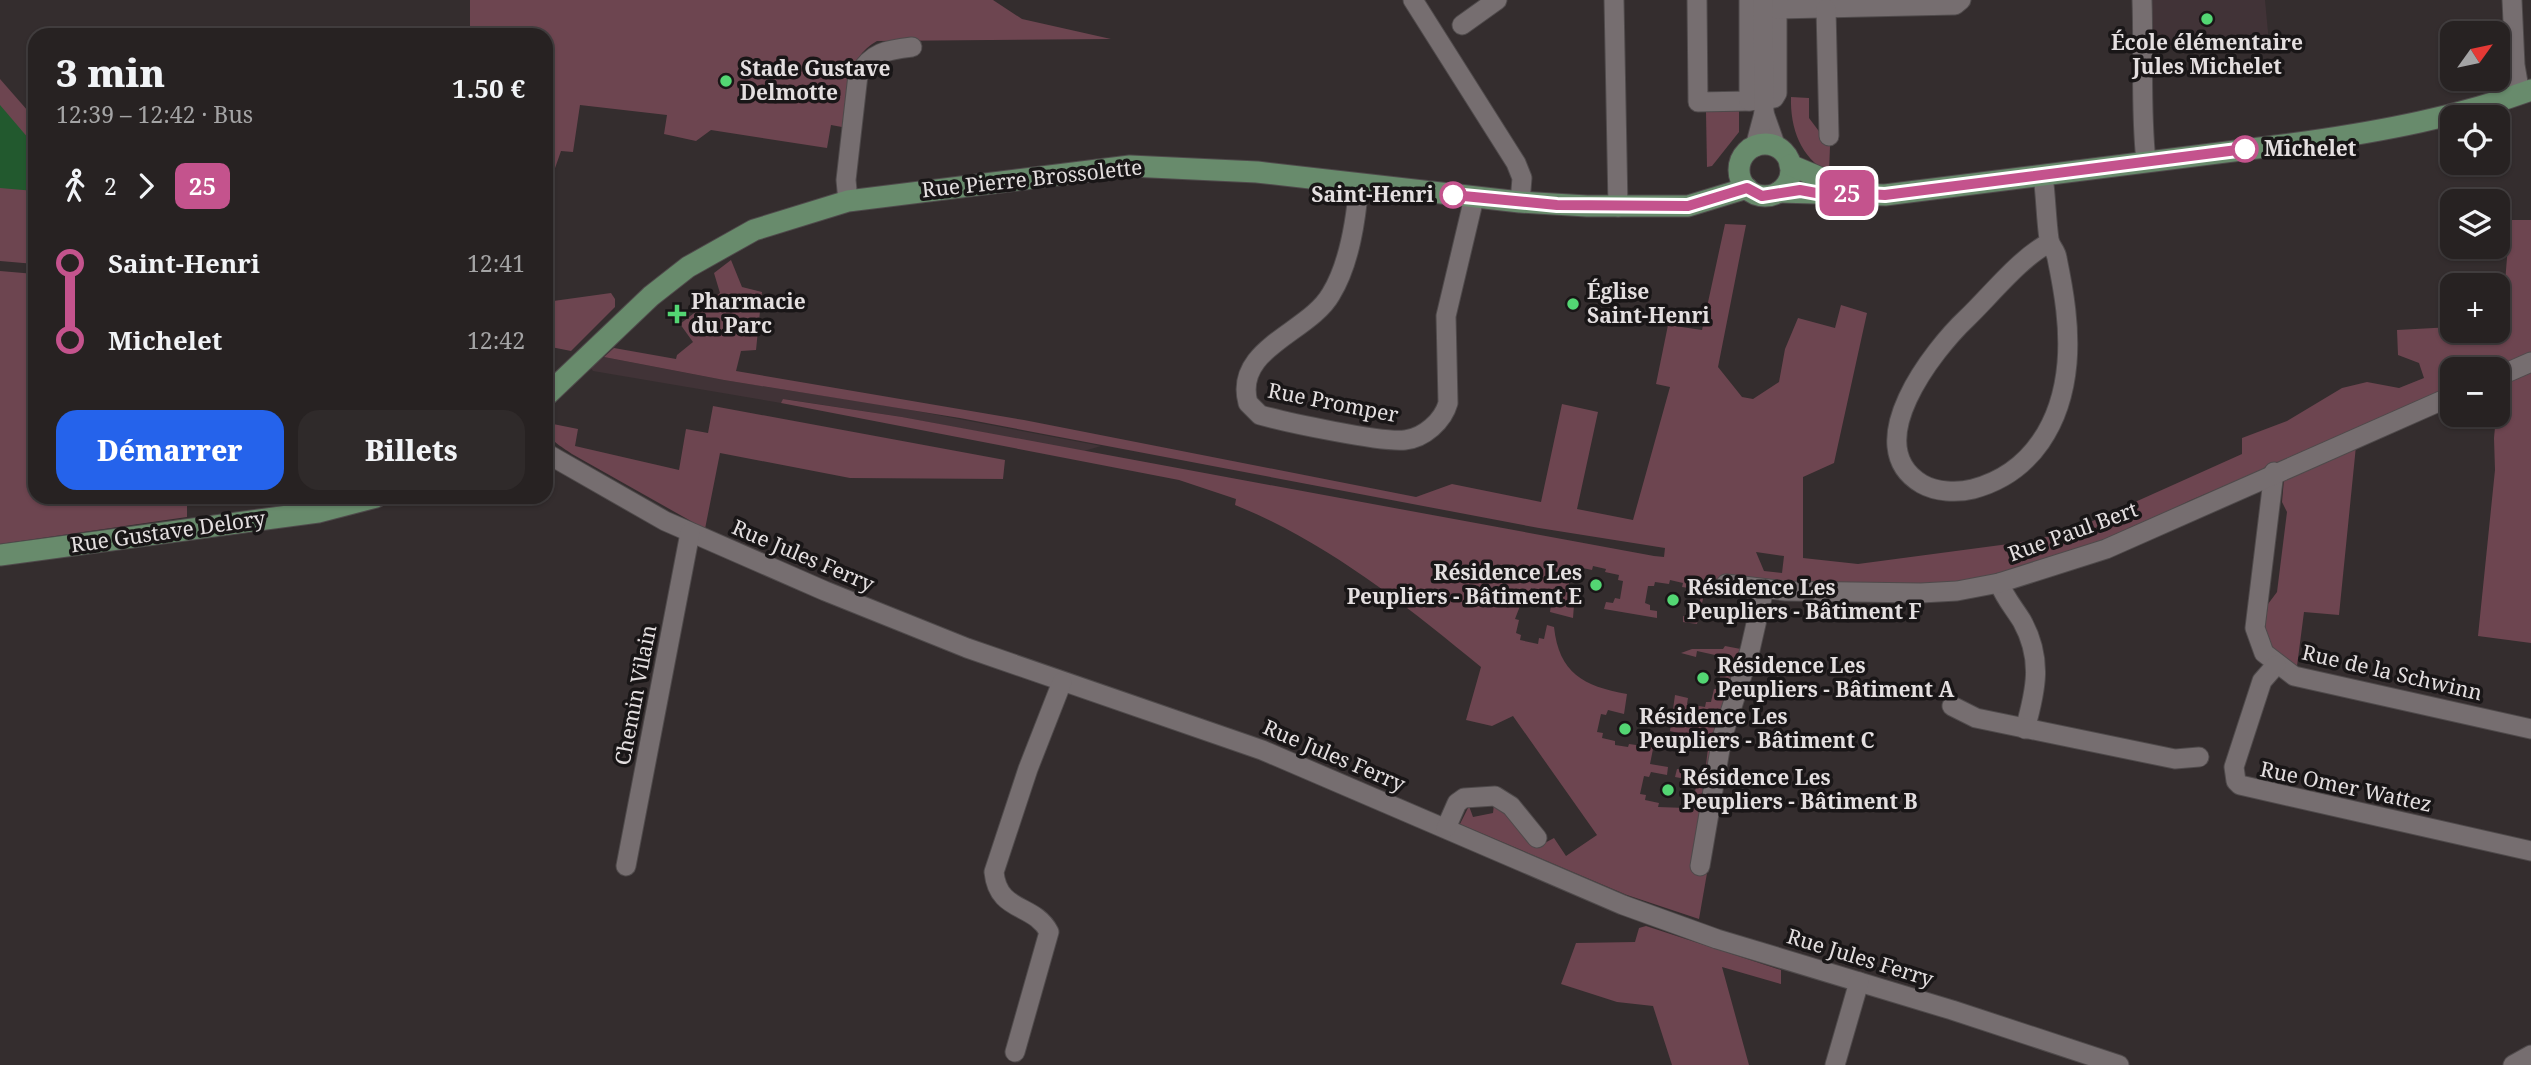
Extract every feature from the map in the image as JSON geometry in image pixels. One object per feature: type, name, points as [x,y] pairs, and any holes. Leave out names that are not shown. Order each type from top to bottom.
[{"type":"main road","points":[[1779,192],[1789,180],[1788,157],[1765,147],[1744,156],[1743,179],[1762,196],[1800,190],[1827,195],[1885,195],[2370,133],[2488,106],[2526,92]]},
{"type":"main road","points":[[1790,165],[1833,183],[1847,193]]},
{"type":"main road","name":"Rue Pierre Brossolette","points":[[553,389],[651,296],[688,267],[754,230],[848,201],[1130,166],[1205,168],[1474,198],[1618,207],[1688,206],[1743,179]]},
{"type":"main road","name":"Rue Gustave Delory","points":[[0,555],[318,512],[349,504]]},
{"type":"street","points":[[1413,0],[1517,163],[1521,178],[1520,202]]},
{"type":"street","points":[[1462,25],[1497,0]]},
{"type":"street","points":[[1614,0],[1618,207]]},
{"type":"street","points":[[1697,0],[1698,102],[1759,105],[1777,93],[1773,3],[1826,9],[1955,5],[1961,0]]},
{"type":"street","points":[[1749,0],[1765,147]]},
{"type":"street","points":[[2142,0],[2144,45],[2141,67],[2146,162]]},
{"type":"street","points":[[2512,0],[2515,65],[2526,92]]},
{"type":"street","points":[[1826,9],[1829,136]]},
{"type":"street","points":[[848,201],[846,180],[858,75],[866,61],[883,50],[912,47]]},
{"type":"street","points":[[2043,176],[2049,243],[2057,253],[2066,309],[2067,362],[2059,408],[2049,431],[2031,457],[1997,481],[1956,491],[1921,483],[1904,464],[1898,441],[1901,416],[1912,386],[1958,326],[2049,243]]},
{"type":"street","name":"Rue Promper","points":[[1359,184],[1349,248],[1332,293],[1310,317],[1261,354],[1245,381],[1248,403],[1260,415],[1390,440],[1416,437],[1436,424],[1445,414],[1448,403],[1446,316],[1474,198]]},
{"type":"street","points":[[2510,371],[2531,362]]},
{"type":"street","name":"Rue Paul Bert","points":[[1726,584],[1764,589],[1921,593],[1956,591],[1999,583],[2106,548],[2440,401]]},
{"type":"street","name":"Rue Jules Ferry","points":[[553,457],[690,533],[929,633],[1062,682],[1262,750],[1647,914],[1689,930],[2119,1065]]},
{"type":"street","name":"Rue de la Schwinn","points":[[2274,472],[2255,628],[2264,653],[2276,665],[2294,676],[2531,729]]},
{"type":"street","name":"Chemin Vilain","points":[[626,866],[690,533]]},
{"type":"street","points":[[1999,583],[2027,630],[2038,667],[2036,688],[2025,729]]},
{"type":"street","points":[[1700,866],[1722,738],[1750,650],[1764,589]]},
{"type":"street","name":"Rue Omer Wattez","points":[[2276,665],[2262,681],[2234,767],[2236,781],[2240,785],[2531,851]]},
{"type":"street","points":[[1015,1052],[1049,932],[1044,923],[1003,899],[995,883],[994,872],[1028,769],[1062,682]]},
{"type":"street","points":[[1952,706],[1976,718],[2025,729],[2175,759],[2199,757]]},
{"type":"street","points":[[1446,828],[1457,803],[1464,797],[1495,796],[1511,806],[1537,838]]},
{"type":"street","points":[[1835,1065],[1859,982]]},
{"type":"street","points":[[2513,1065],[2531,1055]]},
{"type":"shaded area","name":"Stade Gustave Delmotte","points":[[470,0],[993,0],[1022,19],[1111,39],[877,41],[859,57],[853,67],[842,127],[831,125],[827,148],[711,130],[696,141],[664,134],[667,115],[580,105],[573,152],[561,151],[553,174],[553,28],[470,28]]},
{"type":"shaded area","name":"École élémentaire Jules Michelet","points":[[2147,0],[2265,0],[2269,43],[2150,48]]},
{"type":"shaded area","points":[[0,79],[28,111],[28,263],[0,261]]},
{"type":"shaded area","points":[[1791,97],[1809,98],[1809,118],[1830,146],[1829,172],[1804,151],[1795,131]]},
{"type":"shaded area","points":[[0,105],[28,138],[28,190],[0,188]]},
{"type":"shaded area","points":[[1711,105],[1739,105],[1739,132],[1712,166],[1707,167],[1706,112]]},
{"type":"shaded area","points":[[2510,220],[2531,220],[2531,355],[2510,364],[2510,357],[2440,357],[2440,395],[2191,500],[2132,529],[2046,562],[1953,584],[1798,586],[1708,578],[1697,624],[1683,622],[1683,616],[1690,617],[1692,613],[1697,613],[1701,596],[1695,594],[1696,589],[1682,587],[1683,583],[1670,580],[1669,584],[1655,582],[1654,586],[1648,586],[1645,603],[1650,605],[1650,610],[1657,611],[1657,618],[1604,609],[1606,602],[1613,603],[1615,598],[1620,599],[1623,581],[1618,580],[1619,575],[1593,566],[1592,570],[1578,567],[1577,572],[1571,571],[1568,589],[1573,590],[1573,595],[1581,597],[1581,606],[1574,605],[1573,618],[1550,612],[1552,598],[1547,597],[1548,592],[1531,588],[1529,594],[1525,593],[1515,619],[1519,620],[1516,633],[1521,635],[1520,640],[1538,644],[1539,638],[1544,639],[1547,625],[1554,627],[1561,656],[1576,675],[1598,687],[1627,694],[1624,714],[1608,710],[1606,715],[1601,714],[1597,732],[1603,733],[1602,738],[1615,741],[1615,745],[1628,747],[1629,744],[1643,746],[1644,742],[1654,744],[1650,764],[1668,767],[1667,775],[1651,772],[1649,777],[1644,776],[1640,794],[1646,795],[1645,800],[1659,803],[1658,807],[1686,808],[1687,803],[1693,804],[1696,786],[1691,785],[1691,780],[1675,777],[1677,769],[1705,773],[1709,740],[1670,731],[1675,695],[1688,698],[1687,704],[1705,707],[1706,702],[1711,702],[1714,689],[1718,689],[1720,676],[1716,675],[1719,662],[1714,660],[1715,655],[1697,651],[1696,657],[1681,653],[1692,649],[1723,649],[1725,646],[1746,650],[1699,919],[1627,895],[1460,824],[1469,806],[1473,817],[1493,813],[1494,804],[1541,845],[1554,838],[1566,856],[1597,835],[1513,716],[1492,726],[1466,720],[1481,667],[1364,577],[1302,537],[1235,505],[1236,499],[1179,480],[781,403],[783,399],[902,417],[1654,556],[1664,557],[1665,548],[1539,528],[960,418],[724,380],[604,357],[614,348],[676,359],[677,355],[693,342],[680,324],[720,293],[714,273],[731,260],[742,287],[762,292],[756,350],[741,351],[736,371],[1024,420],[1416,497],[1452,484],[1541,502],[1562,404],[1598,412],[1577,509],[1633,520],[1670,387],[1656,384],[1668,325],[1702,330],[1725,224],[1746,225],[1718,367],[1742,397],[1753,399],[1779,382],[1785,349],[1798,318],[1835,328],[1841,305],[1867,313],[1834,463],[1803,477],[1803,558],[1858,564],[2016,543],[2066,533],[2242,454],[2242,438],[2287,421],[2342,388],[2367,382],[2399,388],[2424,378],[2419,363],[2398,355],[2397,330],[2440,328],[2440,343],[2510,343],[2510,273],[2506,273],[2507,259],[2510,259]],"holes":[[[1756,552],[1784,556],[1782,573],[1764,571]]]},
{"type":"shaded area","points":[[0,271],[28,273],[28,504],[187,504],[187,517],[0,544]]},
{"type":"shaded area","points":[[611,293],[615,299],[615,307],[571,351],[553,347],[553,301]]},
{"type":"shaded area","points":[[604,357],[1101,446],[1084,451],[902,417],[784,399],[781,403],[593,371],[590,367]]},
{"type":"shaded area","points":[[2531,371],[2531,643],[2478,636],[2495,470],[2495,427],[2510,427],[2510,380]]},
{"type":"shaded area","points":[[713,406],[1005,460],[1003,479],[850,478],[720,453],[705,529],[572,454],[553,439],[553,424],[578,429],[575,446],[679,470],[686,429],[708,433]]},
{"type":"shaded area","points":[[2356,446],[2339,615],[2304,612],[2297,666],[2273,649],[2265,628],[2268,604],[2277,592],[2287,512],[2282,502],[2284,479]]},
{"type":"shaded area","points":[[1646,926],[1781,970],[1781,984],[1722,967],[1749,1065],[1672,1065],[1653,1006],[1617,1002],[1561,984],[1576,943],[1635,942],[1639,928]]},
{"type":"bus line","name":"25","points":[[1453,195],[1557,205],[1618,207],[1688,206],[1747,188],[1762,196],[1800,190],[1827,195],[1885,195],[2245,149]]},
{"type":"place","name":"École élémentaire Jules Michelet","points":[[2207,19]]},
{"type":"place","name":"Stade Gustave Delmotte","points":[[726,81]]},
{"type":"place","name":"Michelet","points":[[2245,149]]},
{"type":"place","name":"Saint-Henri","points":[[1453,195]]},
{"type":"place","name":"Église Saint-Henri","points":[[1573,304]]},
{"type":"place","name":"Pharmacie du Parc","points":[[677,314]]},
{"type":"place","name":"Résidence Les Peupliers - Bâtiment E","points":[[1596,585]]},
{"type":"place","name":"Résidence Les Peupliers - Bâtiment F","points":[[1673,600]]},
{"type":"place","name":"Résidence Les Peupliers - Bâtiment A","points":[[1703,678]]},
{"type":"place","name":"Résidence Les Peupliers - Bâtiment C","points":[[1625,729]]},
{"type":"place","name":"Résidence Les Peupliers - Bâtiment B","points":[[1668,790]]}]
